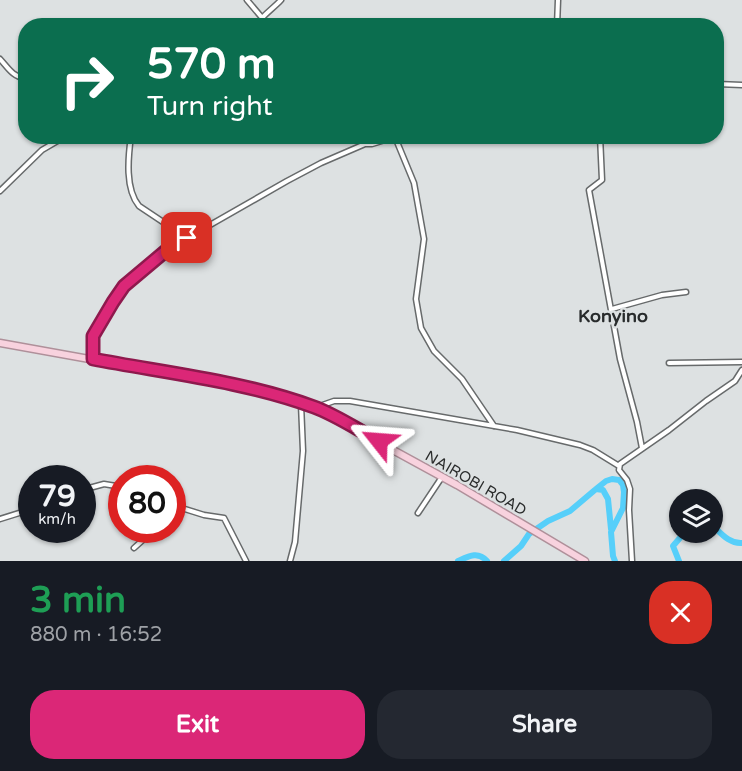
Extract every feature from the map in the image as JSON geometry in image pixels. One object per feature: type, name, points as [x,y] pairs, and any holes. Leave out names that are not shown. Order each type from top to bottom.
[{"type":"highway","name":"NAIROBI ROAD","points":[[0,343],[256,389],[316,408],[442,476],[585,561]]},
{"type":"street","points":[[247,0],[261,17],[281,0]]},
{"type":"street","points":[[557,18],[558,0]]},
{"type":"street","points":[[0,59],[8,71],[18,77]]},
{"type":"street","points":[[724,84],[742,85]]},
{"type":"street","points":[[0,191],[42,150],[52,144]]},
{"type":"street","points":[[130,144],[128,155],[134,199],[140,206],[187,238]]},
{"type":"street","points":[[93,359],[93,336],[113,302],[124,286],[168,249],[315,166],[365,144],[372,144]]},
{"type":"street","points":[[400,144],[414,183],[424,239],[416,299],[421,328],[434,351],[462,379],[494,426]]},
{"type":"street","points":[[600,144],[602,180],[589,190],[621,359],[638,422],[642,448]]},
{"type":"street","points":[[612,309],[662,295],[686,292]]},
{"type":"street","points":[[669,363],[742,362]]},
{"type":"street","points":[[735,381],[742,370]]},
{"type":"street","points":[[619,466],[723,388],[742,378]]},
{"type":"street","points":[[316,408],[334,401],[350,401],[494,426],[593,450],[619,466],[629,484],[632,559]]},
{"type":"street","points":[[291,561],[296,542],[303,451],[300,403]]},
{"type":"street","points":[[418,513],[442,476]]},
{"type":"street","points":[[186,509],[224,518],[246,561]]},
{"type":"street","points":[[0,519],[18,513]]},
{"type":"street","points":[[134,548],[140,543]]},
{"type":"waterway","points":[[504,561],[521,546],[529,534],[548,521],[570,511],[606,481],[612,479],[619,480],[624,492],[623,508],[611,532],[615,561]]},
{"type":"waterway","points":[[596,489],[603,490],[608,499],[611,529]]},
{"type":"waterway","points":[[723,535],[729,540],[742,543]]},
{"type":"waterway","points":[[676,543],[673,546],[679,561]]},
{"type":"waterway","points":[[458,561],[477,555],[487,561]]},
{"type":"district","name":"Konyino","points":[[613,316]]},
{"type":"route","points":[[187,238],[168,249],[124,286],[93,336],[93,359],[256,389],[316,408],[379,441]]}]
